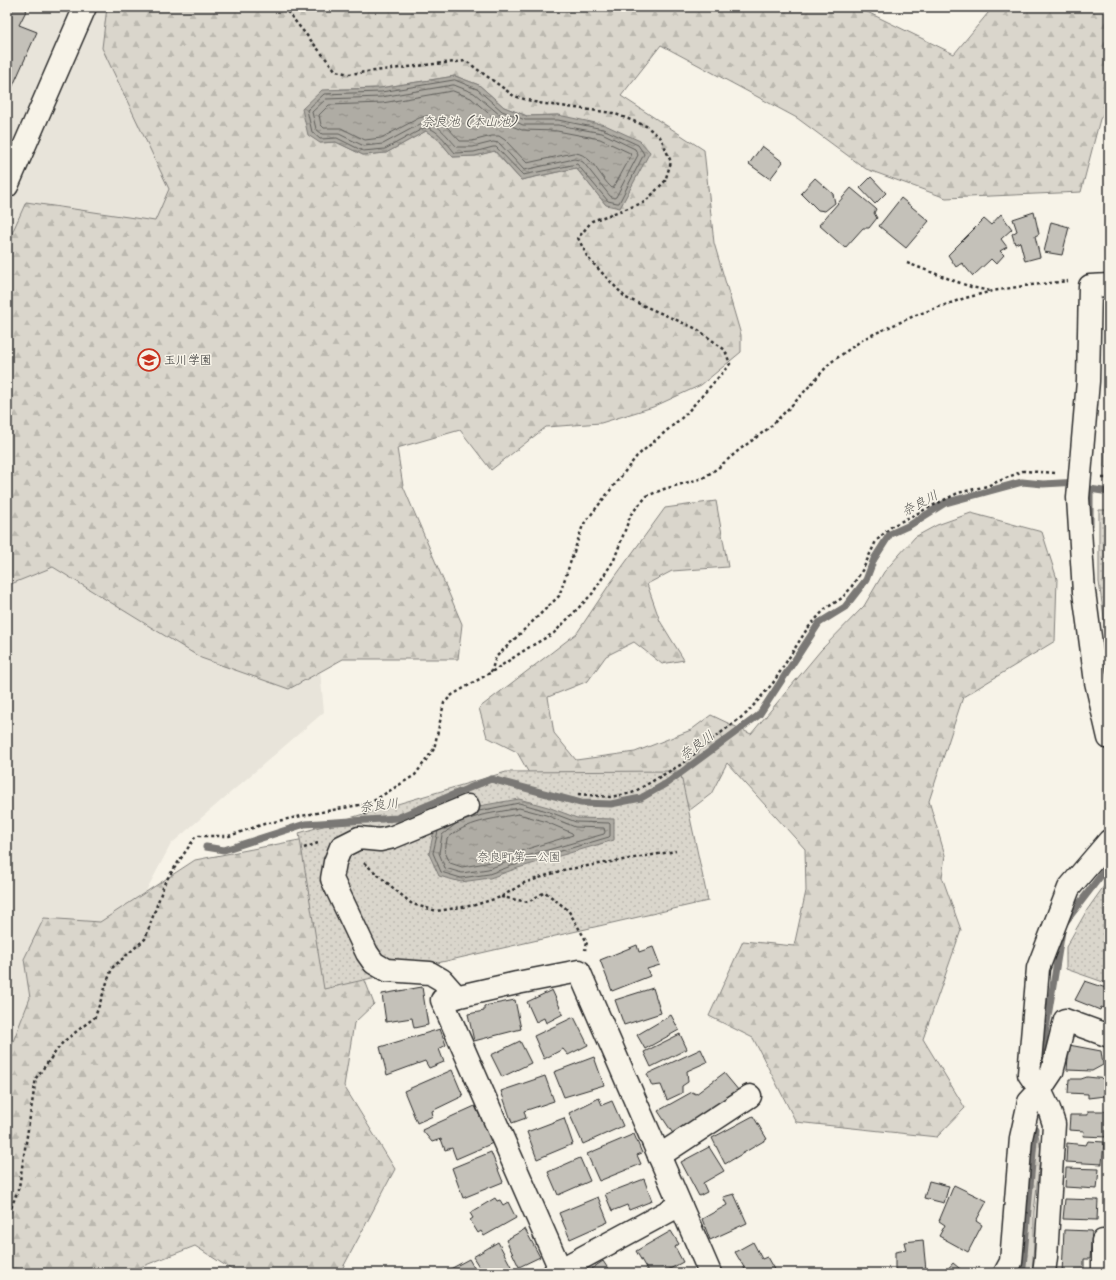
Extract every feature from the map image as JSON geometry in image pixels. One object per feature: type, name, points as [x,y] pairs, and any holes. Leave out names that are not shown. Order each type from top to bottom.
[{"type":"street","points":[[7,186],[85,7]]},
{"type":"street","points":[[1100,285],[1088,380],[1078,498],[1084,592],[1096,682],[1109,738]]},
{"type":"street","points":[[456,997],[442,980],[430,973],[386,970],[374,963],[367,953],[332,879],[335,862],[341,847],[359,838],[380,840],[393,837],[468,806]]},
{"type":"street","points":[[1044,1273],[1054,1124],[1040,1090],[1029,1074],[1038,968],[1070,888],[1109,841]]},
{"type":"street","points":[[680,1205],[557,1271],[442,1000],[579,971],[710,1273]]},
{"type":"street","points":[[1005,1273],[1011,1262],[1021,1138],[1029,1102],[1040,1090],[1052,1072],[1065,1020],[1109,1036]]},
{"type":"street","points":[[659,1156],[750,1096]]},
{"type":"street","points":[[1103,1273],[1102,1241],[1109,1241]]},
{"type":"path","points":[[283,7],[336,71],[349,74],[434,64],[466,62],[514,96],[538,103],[613,114],[646,126],[661,138],[671,162],[665,181],[645,202],[592,221],[578,238],[588,258],[626,298],[697,329],[726,350],[730,364],[685,415],[637,456],[583,525],[559,596],[496,657],[490,674]]},
{"type":"path","points":[[907,263],[971,287],[993,291]]},
{"type":"path","points":[[7,1219],[19,1187],[36,1078],[63,1042],[95,1017],[112,968],[145,939],[165,882],[196,836],[229,836],[271,823],[370,803],[415,775],[434,749],[444,703],[452,695],[490,674],[528,648],[554,633],[592,594],[614,560],[631,514],[648,496],[664,489],[703,478],[718,468],[739,450],[769,428],[796,401],[830,363],[865,338],[916,315],[965,298],[993,291],[1078,280],[1100,285]]},
{"type":"path","points":[[578,794],[610,797],[632,793],[682,764],[747,713],[773,683],[807,629],[825,609],[842,598],[850,589],[863,569],[876,541],[892,526],[958,493],[986,486],[1023,471],[1080,475]]},
{"type":"path","points":[[361,859],[412,904],[437,911],[475,905],[501,896],[524,883],[563,870],[676,851]]},
{"type":"path","points":[[501,896],[528,902],[545,892],[568,910],[587,942]]},
{"type":"shaded area","name":"玉川学園","points":[[7,7],[256,7],[324,712],[171,844],[87,1002],[7,1120]]},
{"type":"green space","points":[[107,7],[857,7],[954,54],[993,7],[1109,7],[1109,106],[1100,119],[1081,192],[946,198],[866,169],[797,118],[661,45],[621,96],[704,150],[714,243],[741,335],[741,352],[701,385],[653,407],[601,423],[546,427],[491,470],[460,430],[397,448],[403,486],[462,624],[458,659],[343,659],[289,689],[201,658],[53,567],[11,584],[7,588],[7,244],[26,202],[155,221],[169,189],[102,48]],"holes":[[[455,76],[479,85],[504,107],[527,116],[558,115],[606,205],[576,168],[521,180],[494,151],[475,156],[453,157],[439,140],[426,131],[386,153],[363,155],[336,142],[320,143],[340,89],[380,88]]]},
{"type":"green space","points":[[1109,360],[1109,468],[1104,467]]},
{"type":"green space","points":[[716,501],[728,567],[672,571],[647,584],[660,621],[684,660],[662,664],[634,642],[606,656],[588,681],[548,697],[554,733],[576,760],[635,752],[691,730],[711,715],[751,734],[821,650],[864,606],[884,572],[915,537],[937,525],[971,513],[1042,532],[1057,579],[1055,641],[963,697],[929,801],[945,855],[942,877],[961,930],[923,1039],[965,1108],[937,1137],[796,1122],[753,1038],[709,1016],[743,941],[794,946],[806,891],[805,849],[727,763],[711,794],[665,829],[548,807],[517,752],[487,737],[479,708],[577,633],[609,585],[665,508]]},
{"type":"green space","points":[[1099,510],[1109,510],[1109,652],[1099,582]]},
{"type":"green space","name":"奈良町第一公園","points":[[680,771],[708,901],[324,989],[299,833],[506,772]]},
{"type":"green space","points":[[315,837],[321,866],[374,1004],[354,1023],[344,1086],[395,1169],[340,1273],[237,1273],[195,1246],[125,1273],[30,1273],[14,1268],[10,1273],[7,1273],[7,1057],[30,998],[24,959],[44,918],[100,922],[195,860]]},
{"type":"green space","points":[[1109,879],[1109,984],[1066,969],[1066,947],[1087,910]]},
{"type":"green space","points":[[1034,1123],[1037,1129],[1041,1150],[1034,1212],[1032,1273],[1014,1273],[1031,1140]]},
{"type":"water","name":"奈良池 (本山池)","points":[[455,76],[479,85],[504,107],[527,116],[558,115],[605,125],[640,141],[650,152],[620,208],[606,205],[576,168],[521,180],[495,151],[475,156],[453,157],[439,140],[426,131],[386,153],[363,155],[336,142],[320,143],[308,135],[302,109],[322,90],[380,88]]},
{"type":"water","points":[[519,799],[548,807],[577,818],[614,819],[614,840],[518,868],[490,878],[461,882],[439,876],[429,854],[434,830],[454,815],[479,806]]},
{"type":"building","points":[[7,7],[28,7],[19,25],[37,32],[7,99]]},
{"type":"building","points":[[762,146],[783,162],[770,179],[749,164]]},
{"type":"building","points":[[871,177],[886,193],[875,204],[860,188]]},
{"type":"building","points":[[815,178],[833,194],[835,203],[825,211],[818,210],[801,193]]},
{"type":"building","points":[[851,188],[876,209],[874,213],[877,218],[869,228],[863,228],[845,248],[819,225]]},
{"type":"building","points":[[901,198],[929,221],[906,248],[879,226]]},
{"type":"building","points":[[1034,212],[1039,234],[1035,236],[1040,257],[1025,261],[1020,242],[1015,244],[1012,234],[1017,231],[1013,219]]},
{"type":"building","points":[[1001,214],[1012,229],[1001,239],[1007,247],[1000,251],[1004,255],[996,264],[991,259],[973,276],[962,263],[956,267],[948,255],[984,219],[991,225]]},
{"type":"building","points":[[1051,222],[1069,227],[1062,255],[1044,252]]},
{"type":"building","points":[[637,945],[639,952],[653,947],[660,965],[647,969],[650,976],[612,991],[600,960]]},
{"type":"building","points":[[1085,981],[1109,989],[1109,1010],[1101,1007],[1100,1010],[1075,1000]]},
{"type":"building","points":[[422,987],[428,1025],[414,1028],[412,1018],[386,1022],[382,994]]},
{"type":"building","points":[[653,988],[661,1013],[624,1025],[615,1000]]},
{"type":"building","points":[[552,990],[563,1014],[546,1023],[544,1018],[536,1022],[527,1002]]},
{"type":"building","points":[[515,1000],[521,1029],[474,1041],[468,1014],[484,1011],[484,1006]]},
{"type":"building","points":[[671,1015],[679,1030],[645,1049],[637,1035]]},
{"type":"building","points":[[574,1017],[588,1045],[568,1055],[563,1049],[544,1059],[534,1036]]},
{"type":"building","points":[[440,1029],[446,1045],[439,1049],[444,1062],[429,1068],[425,1061],[387,1075],[380,1047]]},
{"type":"building","points":[[680,1034],[687,1049],[651,1067],[644,1052]]},
{"type":"building","points":[[520,1041],[531,1063],[502,1077],[491,1055]]},
{"type":"building","points":[[1069,1045],[1101,1051],[1103,1065],[1092,1071],[1067,1070]]},
{"type":"building","points":[[701,1049],[707,1062],[687,1071],[688,1082],[682,1086],[682,1093],[667,1100],[661,1085],[652,1086],[647,1074]]},
{"type":"building","points":[[594,1057],[604,1085],[564,1097],[554,1072]]},
{"type":"building","points":[[452,1070],[463,1096],[432,1111],[433,1116],[417,1123],[404,1091]]},
{"type":"building","points":[[724,1073],[739,1091],[674,1135],[658,1111],[692,1092],[696,1094]]},
{"type":"building","points":[[545,1076],[554,1101],[524,1111],[526,1118],[512,1123],[501,1091]]},
{"type":"building","points":[[1087,1077],[1107,1079],[1105,1096],[1088,1098],[1088,1094],[1068,1093],[1069,1079],[1081,1079]]},
{"type":"building","points":[[599,1098],[602,1105],[612,1101],[623,1126],[583,1144],[569,1113]]},
{"type":"building","points":[[475,1106],[493,1143],[456,1159],[452,1148],[445,1150],[441,1139],[432,1142],[422,1130]]},
{"type":"building","points":[[1088,1111],[1107,1111],[1106,1137],[1083,1136],[1084,1131],[1069,1130],[1070,1115],[1088,1115]]},
{"type":"building","points":[[753,1116],[767,1139],[725,1164],[712,1138]]},
{"type":"building","points":[[564,1118],[573,1144],[537,1159],[527,1132]]},
{"type":"building","points":[[634,1134],[642,1153],[637,1155],[641,1164],[599,1181],[587,1154]]},
{"type":"building","points":[[1088,1141],[1104,1142],[1102,1164],[1066,1162],[1067,1143],[1086,1145]]},
{"type":"building","points":[[709,1147],[724,1171],[703,1183],[707,1192],[699,1196],[681,1162]]},
{"type":"building","points":[[491,1152],[503,1182],[463,1198],[452,1168]]},
{"type":"building","points":[[580,1158],[590,1181],[558,1195],[548,1172]]},
{"type":"building","points":[[1066,1168],[1099,1169],[1097,1189],[1065,1187]]},
{"type":"building","points":[[644,1179],[652,1201],[629,1210],[627,1205],[612,1211],[605,1194]]},
{"type":"building","points":[[929,1181],[949,1186],[944,1203],[924,1198]]},
{"type":"building","points":[[954,1185],[987,1201],[976,1221],[982,1225],[968,1252],[939,1236],[945,1225],[939,1221]]},
{"type":"building","points":[[734,1194],[747,1223],[710,1240],[702,1219],[727,1205],[723,1197]]},
{"type":"building","points":[[598,1197],[608,1222],[570,1239],[559,1213]]},
{"type":"building","points":[[495,1198],[497,1201],[500,1200],[503,1205],[508,1202],[516,1218],[484,1236],[481,1231],[478,1233],[470,1220],[473,1218],[470,1213]]},
{"type":"building","points":[[1065,1199],[1098,1200],[1097,1220],[1063,1219]]},
{"type":"building","points":[[525,1229],[540,1257],[519,1267],[506,1240]]},
{"type":"building","points":[[1064,1230],[1092,1231],[1090,1259],[1084,1259],[1084,1273],[1062,1273]]},
{"type":"building","points":[[671,1231],[679,1244],[675,1247],[683,1262],[666,1271],[667,1273],[649,1273],[636,1251]]},
{"type":"building","points":[[923,1240],[926,1270],[895,1273],[895,1252],[906,1250],[904,1242]]},
{"type":"building","points":[[498,1242],[514,1272],[483,1273],[473,1257]]},
{"type":"building","points":[[753,1242],[762,1259],[767,1257],[776,1273],[737,1273],[745,1269],[735,1252]]},
{"type":"building","points":[[469,1259],[477,1273],[443,1273]]},
{"type":"building","points":[[603,1261],[611,1273],[585,1273]]},
{"type":"building","points":[[953,1263],[965,1273],[944,1273]]},
{"type":"waterway","name":"奈良川","points":[[206,847],[224,850],[305,824],[397,818],[491,779],[581,803],[611,804],[641,798],[667,783],[759,715],[819,623],[845,607],[866,580],[874,559],[890,534],[910,525],[945,503],[1022,482],[1043,484],[1079,482],[1090,489],[1109,492]]},
{"type":"waterway","points":[[1090,489],[1090,525]]},
{"type":"waterway","points":[[1041,1059],[1063,925],[1109,865]]},
{"type":"waterway","points":[[1020,1273],[1023,1267],[1035,1129]]},
{"type":"place","name":"玉川学園","points":[[149,360]]}]
